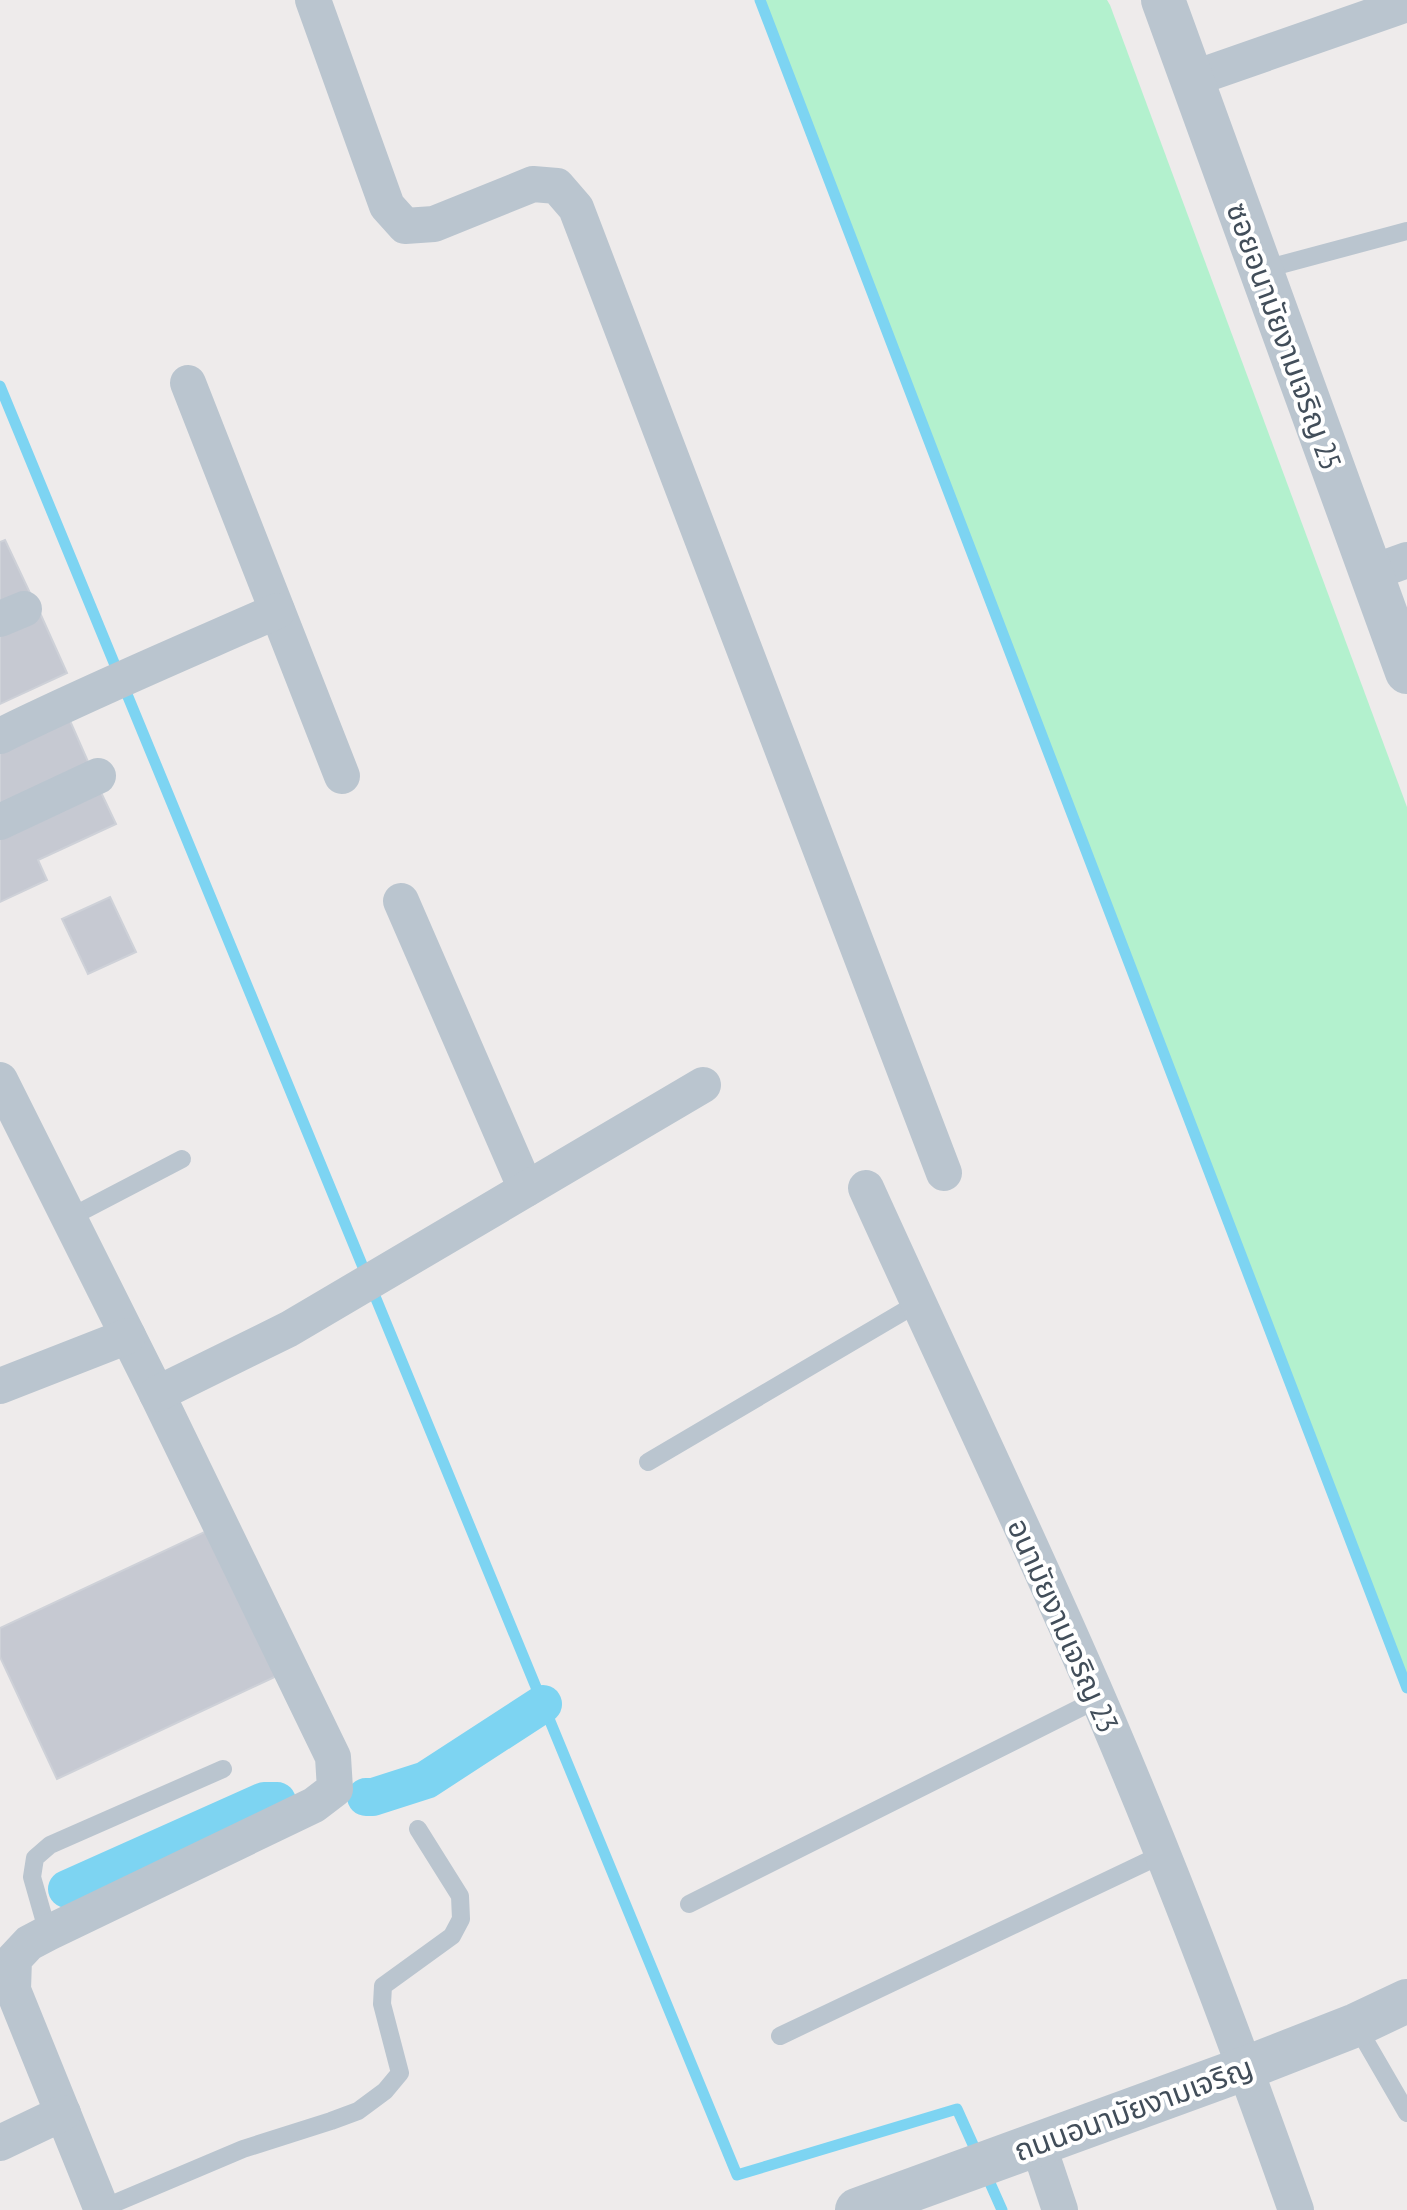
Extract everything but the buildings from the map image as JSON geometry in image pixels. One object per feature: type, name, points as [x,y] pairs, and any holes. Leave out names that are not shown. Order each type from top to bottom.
[{"type":"street","points":[[313,0],[387,206],[405,226],[434,224],[533,184],[557,186],[576,208],[944,1173]]},
{"type":"street","name":"ซอยอนามัยงามเจริญ 25","points":[[1163,0],[1261,270],[1389,567],[1407,672]]},
{"type":"street","points":[[1192,79],[1407,4]]},
{"type":"street","points":[[188,383],[342,776]]},
{"type":"street","points":[[0,736],[277,611]]},
{"type":"street","points":[[0,822],[98,776]]},
{"type":"street","points":[[401,901],[526,1189]]},
{"type":"street","points":[[0,1080],[333,1757],[335,1789],[314,1805],[7,1953],[13,1990],[102,2210]]},
{"type":"street","points":[[157,1394],[289,1329],[703,1085]]},
{"type":"street","name":"อนามัยงามเจริญ 23","points":[[866,1188],[1098,1699],[1163,1854],[1246,2068],[1296,2210]]},
{"type":"street","points":[[0,1386],[128,1336]]},
{"type":"street","name":"ถนนอนามัยงามเจริญ","points":[[862,2209],[1246,2068],[1356,2025],[1407,2001]]},
{"type":"street","points":[[0,2143],[63,2113]]},
{"type":"street","points":[[1019,2150],[1060,2210]]},
{"type":"lane","points":[[1261,270],[1407,231]]},
{"type":"lane","points":[[69,1218],[182,1159]]},
{"type":"lane","points":[[648,1462],[918,1303]]},
{"type":"lane","points":[[689,1904],[1098,1699]]},
{"type":"lane","points":[[48,1933],[32,1877],[35,1858],[50,1845],[223,1769]]},
{"type":"lane","points":[[102,2210],[243,2149],[358,2111],[385,2091],[400,2073],[382,2004],[383,1986],[452,1936],[461,1919],[460,1896],[418,1829]]},
{"type":"lane","points":[[780,2036],[1163,1854]]},
{"type":"lane","points":[[1356,2025],[1407,2113]]},
{"type":"green space","points":[[760,0],[1107,0],[1110,5],[1407,807],[1407,1688]]},
{"type":"waterway","points":[[760,0],[1407,1688]]},
{"type":"waterway","points":[[0,386],[737,2175],[957,2109],[979,2158]]},
{"type":"waterway","points":[[366,1797],[426,1780],[543,1704]]},
{"type":"waterway","points":[[67,1889],[264,1801],[277,1801]]},
{"type":"waterway","points":[[986,2174],[1002,2210]]}]
